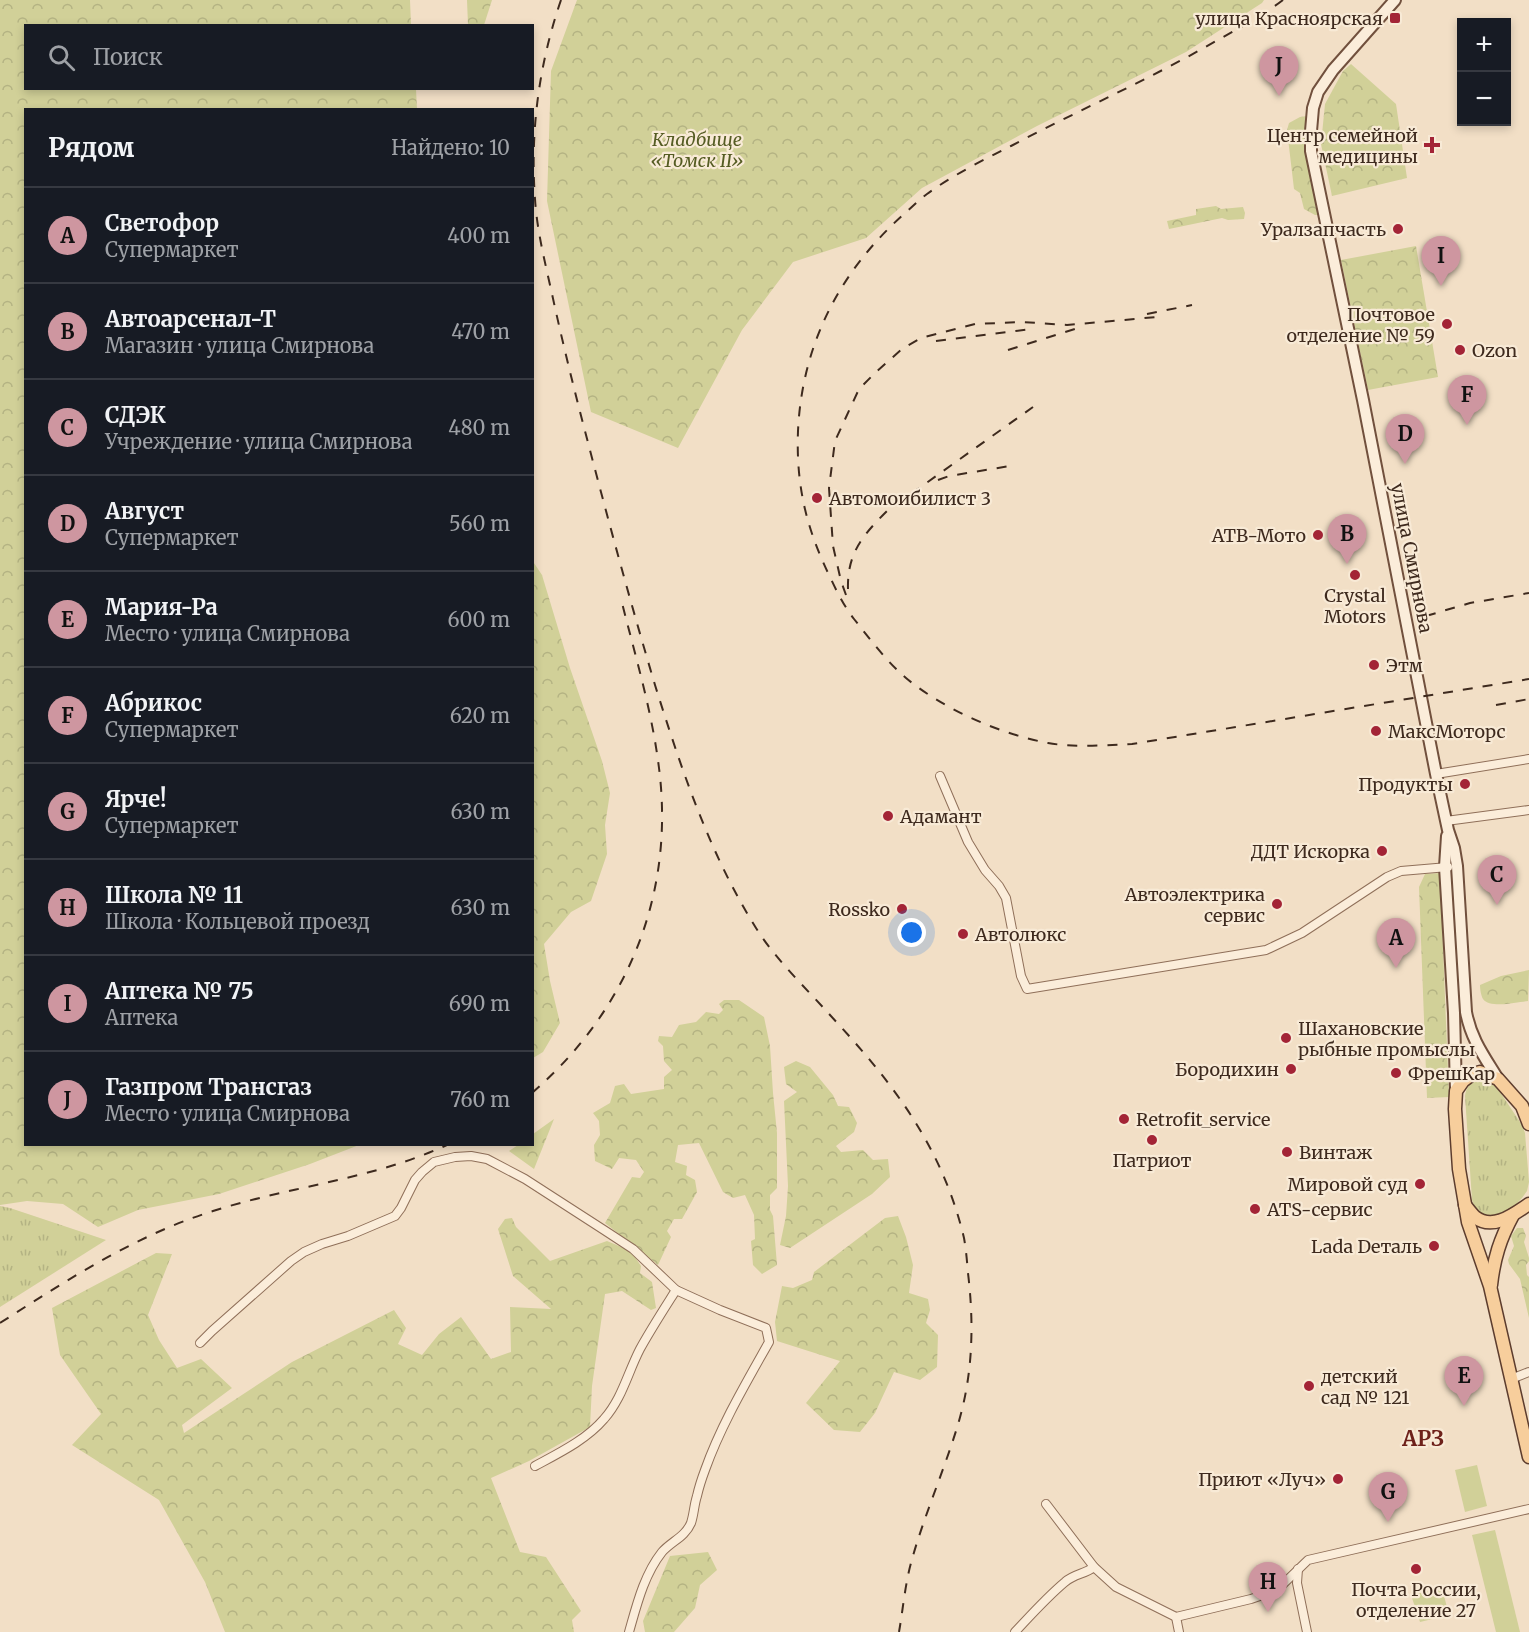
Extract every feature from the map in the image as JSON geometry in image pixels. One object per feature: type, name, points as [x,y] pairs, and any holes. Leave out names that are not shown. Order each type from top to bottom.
[{"type":"main road","name":"улица Смирнова","points":[[1395,0],[1333,70],[1318,92],[1313,108],[1311,151],[1363,400],[1436,774],[1454,848],[1468,1025],[1477,1046],[1498,1079]]},
{"type":"main road","name":"улица Смирнова","points":[[1447,825],[1445,867],[1454,1013],[1456,1091]]},
{"type":"main road","points":[[1529,1124],[1522,1106],[1498,1079],[1480,1072],[1463,1081],[1456,1091],[1457,1145],[1464,1204],[1490,1286],[1529,1457]]},
{"type":"main road","points":[[1512,1093],[1529,1102]]},
{"type":"main road","points":[[1464,1204],[1475,1217],[1483,1221],[1500,1221],[1528,1204]]},
{"type":"main road","points":[[1490,1286],[1494,1258],[1513,1215]]},
{"type":"street","points":[[1436,774],[1529,759]]},
{"type":"street","points":[[940,777],[969,842],[985,870],[1006,898],[1021,976],[1027,989],[1266,950],[1302,933],[1387,877],[1401,871],[1457,866]]},
{"type":"street","points":[[1447,825],[1529,810]]},
{"type":"street","points":[[200,1343],[304,1252],[394,1216],[401,1208],[415,1180],[434,1162],[471,1156],[487,1159],[525,1179],[633,1249],[676,1290],[766,1328],[769,1342],[725,1425],[706,1468],[691,1522],[685,1534],[672,1542],[651,1568],[628,1632]]},
{"type":"street","points":[[535,1466],[568,1448],[604,1419],[624,1386],[640,1349],[676,1290]]},
{"type":"street","points":[[1511,1379],[1529,1372]]},
{"type":"street","points":[[1046,1504],[1094,1567],[1116,1587],[1176,1617],[1251,1599],[1277,1590],[1308,1560],[1529,1509]]},
{"type":"street","points":[[1015,1632],[1064,1583],[1073,1576],[1088,1572],[1094,1567]]},
{"type":"street","points":[[1298,1569],[1297,1583],[1307,1632]]},
{"type":"street","points":[[1176,1617],[1179,1632]]},
{"type":"green space","points":[[0,0],[410,0],[411,24],[24,24],[24,90],[416,90],[417,108],[24,108],[24,1146],[356,1146],[219,1194],[138,1210],[98,1227],[63,1204],[27,1201],[0,1205]]},
{"type":"green space","points":[[467,0],[492,0],[484,24],[468,24]]},
{"type":"green space","name":"Кладбище «Томск II»","points":[[577,0],[1264,0],[1186,52],[1037,126],[922,188],[866,238],[793,262],[742,330],[678,448],[591,412],[547,201],[551,71]]},
{"type":"green space","points":[[1351,64],[1396,104],[1407,178],[1332,196],[1321,144],[1325,104],[1343,71]]},
{"type":"green space","points":[[1307,116],[1318,185],[1320,215],[1304,209],[1300,193],[1294,189],[1287,130],[1289,123]]},
{"type":"green space","points":[[1216,206],[1221,209],[1243,207],[1244,219],[1222,218],[1169,229],[1167,221],[1196,215],[1196,209]]},
{"type":"green space","points":[[1416,246],[1438,377],[1368,390],[1341,260]]},
{"type":"green space","points":[[534,563],[542,575],[570,668],[602,761],[610,793],[605,825],[607,854],[591,901],[571,912],[544,944],[560,1023],[543,1052],[534,1057]]},
{"type":"green space","points":[[1440,873],[1449,1097],[1427,1098],[1419,887],[1425,874]]},
{"type":"green space","points":[[1529,970],[1528,1001],[1492,1004],[1483,999],[1480,985],[1501,976]]},
{"type":"green space","points":[[724,1000],[739,1000],[764,1017],[770,1046],[777,1133],[777,1188],[770,1195],[770,1210],[773,1216],[777,1265],[762,1274],[753,1265],[751,1241],[755,1239],[754,1215],[745,1195],[733,1198],[723,1192],[699,1143],[678,1145],[675,1162],[687,1166],[686,1175],[695,1180],[697,1192],[682,1219],[674,1219],[667,1231],[671,1237],[658,1265],[605,1223],[632,1177],[640,1178],[644,1172],[636,1160],[619,1158],[612,1169],[595,1161],[594,1145],[600,1135],[599,1121],[593,1113],[610,1103],[615,1086],[624,1084],[631,1094],[664,1089],[664,1077],[672,1070],[664,1061],[663,1046],[658,1041],[659,1036],[672,1037],[679,1025],[696,1022],[706,1012],[719,1014],[723,1010],[719,1004]]},
{"type":"green space","points":[[796,1061],[810,1067],[833,1095],[838,1106],[849,1107],[857,1123],[854,1132],[836,1146],[841,1152],[863,1150],[873,1160],[888,1159],[890,1177],[872,1194],[790,1248],[780,1245],[786,1216],[788,1186],[784,1101],[797,1092],[786,1084],[784,1067]]},
{"type":"green space","points":[[1476,1080],[1494,1085],[1522,1125],[1525,1133],[1529,1182],[1527,1191],[1510,1211],[1502,1216],[1481,1217],[1472,1200],[1465,1096],[1468,1086]]},
{"type":"green space","points":[[554,1119],[534,1169],[509,1151],[516,1146],[534,1146],[534,1133]]},
{"type":"green space","points":[[0,1206],[10,1208],[106,1240],[0,1307]]},
{"type":"green space","points":[[898,1216],[913,1265],[909,1293],[928,1299],[930,1310],[926,1323],[938,1335],[937,1367],[920,1380],[894,1372],[875,1413],[860,1432],[834,1430],[806,1403],[840,1361],[777,1341],[775,1322],[782,1286],[793,1288],[812,1280],[814,1272],[885,1218]]},
{"type":"green space","points":[[512,1218],[516,1227],[550,1261],[607,1241],[631,1251],[641,1266],[640,1273],[652,1282],[656,1308],[651,1310],[622,1291],[605,1294],[592,1386],[590,1427],[529,1461],[491,1478],[520,1552],[546,1557],[581,1611],[572,1620],[574,1632],[225,1632],[205,1582],[159,1500],[72,1445],[101,1414],[60,1355],[52,1308],[156,1253],[172,1254],[148,1315],[159,1340],[177,1368],[201,1359],[232,1388],[182,1425],[184,1433],[292,1362],[394,1310],[406,1328],[398,1344],[422,1355],[439,1334],[461,1317],[491,1359],[511,1352],[510,1307],[551,1309],[513,1276],[498,1229],[505,1219]]},
{"type":"green space","points":[[1517,1228],[1523,1228],[1529,1258],[1526,1265],[1529,1277],[1529,1318],[1520,1279],[1508,1260],[1514,1246],[1511,1236]]},
{"type":"green space","points":[[1477,1465],[1487,1506],[1465,1512],[1455,1470]]},
{"type":"green space","points":[[1495,1530],[1520,1632],[1496,1632],[1472,1535]]},
{"type":"green space","points":[[708,1552],[717,1570],[700,1585],[695,1608],[674,1632],[645,1632],[643,1621],[670,1556]]},
{"type":"green space","points":[[1442,1588],[1449,1615],[1420,1622],[1411,1595]]},
{"type":"railway","points":[[561,0],[547,49],[535,123],[534,174],[538,223],[581,414],[628,590],[665,716],[710,840],[739,899],[772,951],[853,1040],[912,1117],[943,1174],[964,1238],[971,1310],[970,1366],[964,1403],[911,1563],[899,1632]]},
{"type":"railway","points":[[1283,0],[1250,22],[1191,55],[958,174],[924,196],[881,236],[843,285],[828,311],[807,368],[801,399],[798,451],[804,506],[815,541],[847,609],[879,650],[906,678],[937,700],[973,719],[992,727],[1048,743],[1080,746],[1132,744],[1529,679]]},
{"type":"railway","points":[[1147,314],[1192,305]]},
{"type":"railway","points":[[846,595],[833,546],[829,488],[835,441],[859,389],[876,372],[902,349],[921,338],[975,324],[1022,322],[1067,325],[1157,317]]},
{"type":"railway","points":[[936,341],[1031,329]]},
{"type":"railway","points":[[1008,350],[1075,329]]},
{"type":"railway","points":[[848,589],[850,565],[858,546],[887,511],[1033,407]]},
{"type":"railway","points":[[938,480],[949,476],[1010,466]]},
{"type":"railway","points":[[1426,616],[1470,603],[1529,593]]},
{"type":"railway","points":[[534,1091],[566,1060],[595,1025],[619,987],[638,947],[651,904],[659,860],[662,815],[656,747],[643,683],[621,599]]},
{"type":"railway","points":[[1496,705],[1529,699]]},
{"type":"railway","points":[[0,1323],[103,1260],[184,1221],[242,1202],[392,1166],[444,1146]]},
{"type":"place","name":"улица Красноярская","points":[[1395,18]]},
{"type":"place","name":"Газпром Трансгаз","points":[[1279,96]]},
{"type":"place","name":"Центр семейной медицины","points":[[1432,145]]},
{"type":"place","name":"Уралзапчасть","points":[[1398,229]]},
{"type":"place","name":"Аптека № 75","points":[[1441,286]]},
{"type":"place","name":"Почтовое отделение № 59","points":[[1447,324]]},
{"type":"place","name":"Ozon","points":[[1460,350]]},
{"type":"place","name":"Абрикос","points":[[1467,425]]},
{"type":"place","name":"Август","points":[[1405,464]]},
{"type":"place","name":"Автомоибилист 3","points":[[817,498]]},
{"type":"place","name":"АТВ-Мото","points":[[1318,535]]},
{"type":"place","name":"Автоарсенал-Т","points":[[1347,564]]},
{"type":"place","name":"Crystal Motors","points":[[1355,575]]},
{"type":"place","name":"Этм","points":[[1374,665]]},
{"type":"place","name":"МаксМоторс","points":[[1376,731]]},
{"type":"place","name":"Продукты","points":[[1465,784]]},
{"type":"place","name":"Адамант","points":[[888,816]]},
{"type":"place","name":"ДДТ Искорка","points":[[1382,851]]},
{"type":"place","name":"Автоэлектрика сервис","points":[[1277,904]]},
{"type":"place","name":"СДЭК","points":[[1497,905]]},
{"type":"place","name":"Rossko","points":[[902,909]]},
{"type":"place","name":"Автолюкс","points":[[963,934]]},
{"type":"place","name":"Светофор","points":[[1396,968]]},
{"type":"place","name":"Шахановские рыбные промыслы","points":[[1286,1038]]},
{"type":"place","name":"Бородихин","points":[[1291,1069]]},
{"type":"place","name":"ФрешКар","points":[[1396,1073]]},
{"type":"place","name":"Retrofit_service","points":[[1124,1119]]},
{"type":"place","name":"Патриот","points":[[1152,1140]]},
{"type":"place","name":"Винтаж","points":[[1287,1152]]},
{"type":"place","name":"Мировой суд","points":[[1420,1184]]},
{"type":"place","name":"ATS-сервис","points":[[1255,1209]]},
{"type":"place","name":"Lada Dеталь","points":[[1434,1246]]},
{"type":"place","name":"детский сад № 121","points":[[1309,1386]]},
{"type":"place","name":"Мария-Ра","points":[[1464,1406]]},
{"type":"place","name":"Приют «Луч»","points":[[1338,1479]]},
{"type":"place","name":"Ярче!","points":[[1388,1522]]},
{"type":"place","name":"Почта России, отделение 27","points":[[1416,1569]]},
{"type":"place","name":"Школа № 11","points":[[1268,1612]]},
{"type":"district","name":"АРЗ","points":[[1423,1438]]}]
